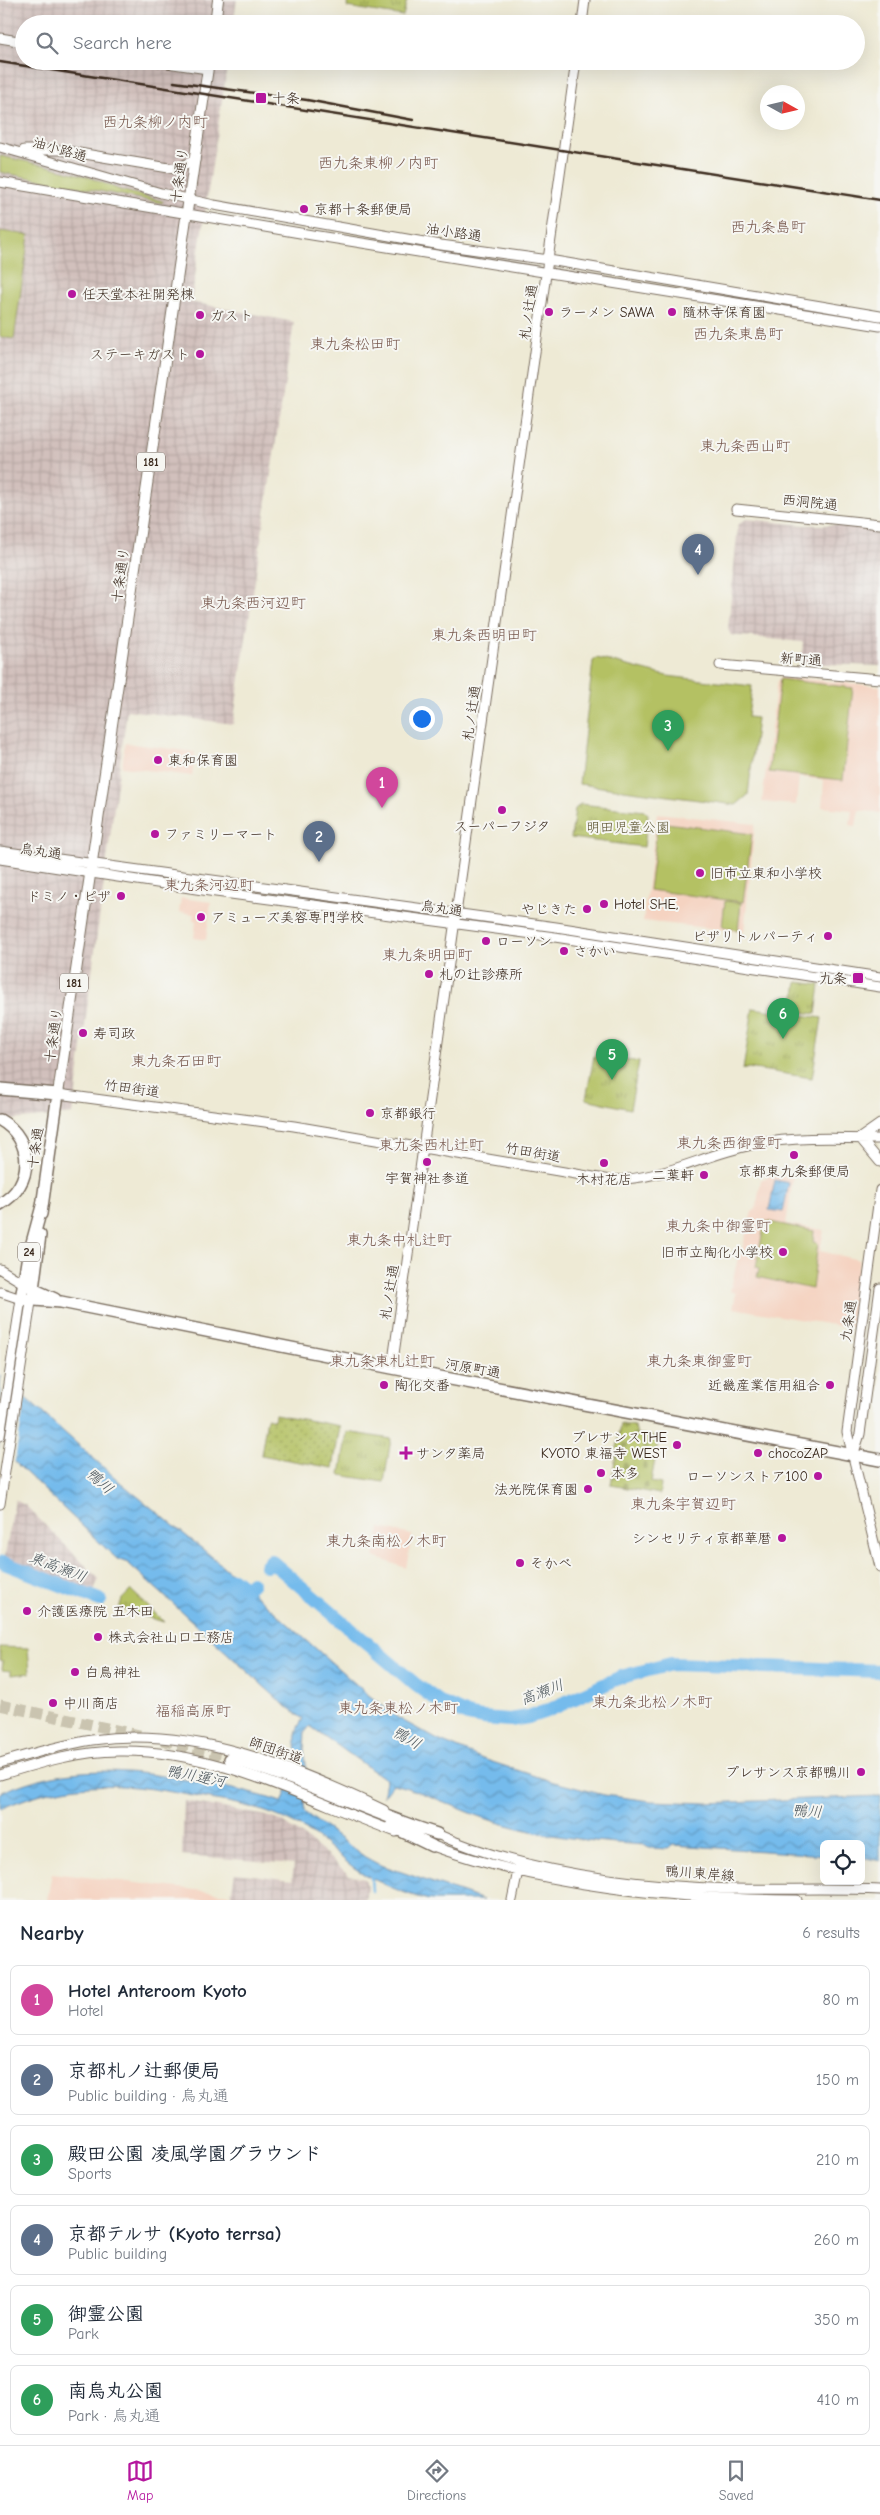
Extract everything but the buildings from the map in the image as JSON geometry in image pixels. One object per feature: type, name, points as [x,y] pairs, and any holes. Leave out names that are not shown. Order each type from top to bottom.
[{"type":"highway","name":"竹田街道","points":[[0,1089],[58,1094]]},
{"type":"highway","name":"十条通","points":[[27,1293],[58,1094]]},
{"type":"highway","points":[[0,1120],[18,1134],[26,1152],[27,1164],[23,1181],[14,1194],[0,1204]]},
{"type":"highway","name":"河原町通","points":[[27,1293],[61,1302],[392,1368],[880,1460]]},
{"type":"highway","points":[[230,1758],[437,1834]]},
{"type":"highway","points":[[313,1788],[432,1846]]},
{"type":"main road","points":[[216,15],[218,0]]},
{"type":"main road","name":"十条通り","points":[[58,1094],[208,70]]},
{"type":"street","points":[[583,15],[585,0]]},
{"type":"street","points":[[0,38],[15,40]]},
{"type":"street","name":"札ノ辻通","points":[[392,1368],[575,70]]},
{"type":"street","name":"油小路通","points":[[0,148],[189,200],[440,245],[549,260],[880,316]]},
{"type":"street","points":[[12,150],[61,150],[175,169],[195,160]]},
{"type":"street","name":"油小路通","points":[[0,182],[880,326]]},
{"type":"street","name":"西洞院通","points":[[736,509],[880,524]]},
{"type":"street","name":"新町通","points":[[720,665],[880,679]]},
{"type":"street","name":"烏丸通","points":[[0,851],[91,868],[880,987]]},
{"type":"street","name":"烏丸通","points":[[0,860],[91,868],[457,913],[880,977]]},
{"type":"street","name":"竹田街道","points":[[58,1094],[294,1126],[594,1178],[620,1180],[675,1171],[723,1152],[752,1145],[792,1140],[880,1139]]},
{"type":"street","points":[[880,1124],[860,1138],[880,1162]]},
{"type":"street","name":"九条通","points":[[880,1190],[847,1432],[880,1567]]},
{"type":"street","points":[[0,1269],[27,1293]]},
{"type":"street","name":"九条通","points":[[853,1456],[860,1434],[880,1288]]},
{"type":"street","points":[[0,1292],[27,1293]]},
{"type":"street","name":"十条通","points":[[0,1436],[12,1363],[27,1293]]},
{"type":"street","name":"十条通","points":[[0,1504],[21,1371],[27,1293]]},
{"type":"street","name":"師団街道","points":[[0,1763],[32,1753],[92,1740],[134,1737],[178,1739],[241,1752],[290,1769],[437,1834],[520,1861]]},
{"type":"street","points":[[0,1775],[35,1764],[90,1753],[120,1751],[165,1754],[213,1764],[276,1785],[432,1846],[518,1871]]},
{"type":"street","points":[[512,1900],[520,1861]]},
{"type":"street","name":"鴨川東岸線","points":[[520,1861],[668,1890],[732,1899],[797,1900]]},
{"type":"street","name":"鴨川東岸線","points":[[518,1871],[594,1885],[668,1890],[880,1890]]},
{"type":"shaded area","points":[[0,0],[237,0],[234,15],[15,15],[15,70],[227,70],[191,302],[294,322],[233,724],[127,710],[73,1114],[0,1121]]},
{"type":"shaded area","points":[[746,519],[803,525],[838,525],[880,529],[880,666],[801,663],[803,642],[731,635],[728,629],[738,525]]},
{"type":"shaded area","points":[[781,677],[880,686],[880,813],[859,810],[856,826],[850,825],[852,810],[822,807],[824,780],[799,777],[796,805],[762,802],[777,681]]},
{"type":"shaded area","name":"東和保育園","points":[[125,743],[195,752],[192,776],[122,767]]},
{"type":"shaded area","name":"旧市立東和小学校","points":[[657,813],[755,824],[744,932],[643,921]]},
{"type":"shaded area","name":"アミューズ美容専門学校","points":[[181,898],[211,902],[206,940],[194,938],[196,921],[193,920],[194,914],[179,912]]},
{"type":"shaded area","name":"旧市立陶化小学校","points":[[771,1175],[793,1178],[786,1224],[824,1230],[820,1251],[859,1260],[851,1328],[733,1308],[736,1293],[730,1291],[738,1258],[752,1212],[756,1209],[761,1180]]},
{"type":"shaded area","points":[[15,1500],[25,1505],[99,1579],[94,1591],[54,1581],[4,1561]]},
{"type":"shaded area","points":[[380,1528],[412,1535],[406,1568],[374,1557]]},
{"type":"shaded area","points":[[184,1801],[267,1816],[283,1822],[314,1844],[349,1875],[365,1878],[367,1887],[365,1900],[230,1900],[235,1873],[292,1880],[294,1864],[182,1855]]},
{"type":"shaded area","points":[[52,1873],[229,1894],[228,1900],[47,1900]]},
{"type":"green space","points":[[348,0],[407,0],[403,15],[347,7]]},
{"type":"green space","points":[[0,156],[89,177],[120,190],[163,201],[162,203],[0,172]]},
{"type":"green space","points":[[0,231],[29,235],[14,339],[0,337]]},
{"type":"green space","points":[[597,658],[667,676],[752,686],[748,717],[757,718],[748,795],[736,805],[579,784],[593,661]]},
{"type":"green space","points":[[780,679],[853,688],[843,780],[769,772]]},
{"type":"green space","name":"明田児童公園","points":[[580,804],[645,811],[648,814],[644,847],[571,838],[575,809]]},
{"type":"green space","points":[[658,822],[752,834],[743,902],[649,890]]},
{"type":"green space","points":[[725,901],[741,903],[738,930],[722,927]]},
{"type":"green space","points":[[797,982],[820,985],[816,1014],[793,1011]]},
{"type":"green space","points":[[753,1008],[822,1018],[812,1078],[748,1068],[743,1070]]},
{"type":"green space","points":[[596,1054],[639,1062],[630,1109],[586,1099],[594,1056]]},
{"type":"green space","points":[[765,1221],[814,1231],[813,1242],[818,1243],[812,1289],[757,1277],[759,1268],[756,1267]]},
{"type":"green space","points":[[275,1414],[340,1426],[333,1468],[261,1455],[267,1418],[274,1420]]},
{"type":"green space","points":[[621,1424],[634,1426],[637,1434],[659,1437],[651,1482],[661,1484],[660,1494],[611,1485]]},
{"type":"green space","points":[[347,1432],[391,1439],[384,1482],[340,1475]]},
{"type":"green space","points":[[131,1590],[164,1622],[119,1609],[122,1599]]},
{"type":"green space","points":[[0,1647],[28,1648],[30,1673],[11,1675],[11,1671],[2,1670],[3,1661],[0,1660]]},
{"type":"water","points":[[775,1180],[789,1183],[783,1212],[769,1210]]},
{"type":"water","name":"鴨川","points":[[0,1375],[121,1483],[216,1560],[366,1693],[398,1718],[438,1740],[483,1759],[554,1782],[604,1795],[651,1801],[707,1803],[880,1796],[880,1861],[865,1858],[865,1840],[820,1840],[820,1855],[674,1845],[669,1849],[649,1848],[646,1845],[586,1840],[526,1830],[475,1815],[417,1791],[393,1784],[383,1797],[386,1780],[310,1726],[305,1732],[304,1812],[365,1857],[378,1864],[483,1900],[433,1900],[404,1892],[360,1872],[303,1828],[262,1810],[228,1802],[150,1789],[126,1786],[101,1786],[52,1791],[27,1798],[0,1809],[0,1793],[26,1783],[51,1776],[100,1771],[151,1774],[176,1778],[242,1791],[281,1802],[295,1767],[297,1755],[296,1736],[303,1719],[281,1702],[128,1563],[117,1559],[0,1448]]},
{"type":"pier","points":[[1,1373],[26,1394],[14,1465],[0,1452]]},
{"type":"waterway","name":"高瀬川","points":[[266,1566],[271,1561],[416,1685],[441,1703],[467,1715],[482,1718],[510,1720],[528,1717],[549,1710],[621,1677],[671,1664],[880,1671]]},
{"type":"waterway","name":"東高瀬川","points":[[4,1563],[100,1600]]},
{"type":"waterway","name":"高瀬川","points":[[233,1579],[246,1589],[252,1583]]},
{"type":"waterway","points":[[371,1877],[372,1891]]},
{"type":"tunnel","points":[[0,1705],[144,1736]]},
{"type":"tunnel","points":[[162,1740],[230,1759]]},
{"type":"railway","points":[[0,62],[15,64]]},
{"type":"railway","points":[[51,70],[880,200]]},
{"type":"railway","points":[[174,82],[307,100],[413,120]]},
{"type":"place","name":"十条","points":[[261,98]]},
{"type":"place","name":"京都十条郵便局","points":[[304,209]]},
{"type":"place","name":"任天堂本社開発棟","points":[[72,294]]},
{"type":"place","name":"ラーメン SAWA","points":[[549,312]]},
{"type":"place","name":"隨林寺保育園","points":[[672,312]]},
{"type":"place","name":"ガスト","points":[[200,315]]},
{"type":"place","name":"ステーキガスト","points":[[200,354]]},
{"type":"place","name":"京都テルサ (Kyoto terrsa)","points":[[698,575]]},
{"type":"place","name":"殿田公園 凌風学園グラウンド","points":[[668,751]]},
{"type":"place","name":"東和保育園","points":[[158,760]]},
{"type":"place","name":"Hotel Anteroom Kyoto","points":[[382,808]]},
{"type":"place","name":"スーパーフジタ","points":[[502,810]]},
{"type":"place","name":"ファミリーマート","points":[[155,834]]},
{"type":"place","name":"京都札ノ辻郵便局","points":[[319,862]]},
{"type":"place","name":"旧市立東和小学校","points":[[700,873]]},
{"type":"place","name":"ドミノ・ピザ","points":[[121,896]]},
{"type":"place","name":"Hotel SHE,","points":[[604,904]]},
{"type":"place","name":"やじきた","points":[[587,909]]},
{"type":"place","name":"アミューズ美容専門学校","points":[[201,917]]},
{"type":"place","name":"ピザリトルパーティ","points":[[828,936]]},
{"type":"place","name":"ローソン","points":[[486,941]]},
{"type":"place","name":"さかい","points":[[564,951]]},
{"type":"place","name":"札の辻診療所","points":[[429,974]]},
{"type":"place","name":"九条","points":[[858,978]]},
{"type":"place","name":"寿司政","points":[[83,1033]]},
{"type":"place","name":"南烏丸公園","points":[[783,1039]]},
{"type":"place","name":"御霊公園","points":[[612,1080]]},
{"type":"place","name":"京都銀行","points":[[370,1113]]},
{"type":"place","name":"京都東九条郵便局","points":[[794,1155]]},
{"type":"place","name":"宇賀神社参道","points":[[427,1162]]},
{"type":"place","name":"木村花店","points":[[604,1163]]},
{"type":"place","name":"二葉軒","points":[[704,1175]]},
{"type":"place","name":"旧市立陶化小学校","points":[[783,1252]]},
{"type":"place","name":"陶化交番","points":[[384,1385]]},
{"type":"place","name":"近畿産業信用組合","points":[[830,1385]]},
{"type":"place","name":"プレサンスTHE KYOTO 東福寺 WEST","points":[[677,1445]]},
{"type":"place","name":"サンタ薬局","points":[[406,1453]]},
{"type":"place","name":"chocoZAP","points":[[758,1453]]},
{"type":"place","name":"本多","points":[[601,1473]]},
{"type":"place","name":"ローソンストア100","points":[[818,1476]]},
{"type":"place","name":"法光院保育園","points":[[588,1489]]},
{"type":"place","name":"シンセリティ京都華暦","points":[[782,1538]]},
{"type":"place","name":"そかべ","points":[[520,1563]]},
{"type":"place","name":"介護医療院 五木田","points":[[27,1611]]},
{"type":"place","name":"株式会社山口工務店","points":[[98,1637]]},
{"type":"place","name":"白鳥神社","points":[[75,1672]]},
{"type":"place","name":"中川商店","points":[[53,1703]]},
{"type":"place","name":"プレサンス京都鴨川","points":[[861,1772]]},
{"type":"district","name":"西九条柳ノ内町","points":[[155,122]]},
{"type":"district","name":"西九条東柳ノ内町","points":[[378,163]]},
{"type":"district","name":"西九条島町","points":[[768,227]]},
{"type":"district","name":"西九条東島町","points":[[738,334]]},
{"type":"district","name":"東九条松田町","points":[[355,344]]},
{"type":"district","name":"東九条西山町","points":[[745,446]]},
{"type":"district","name":"東九条西河辺町","points":[[253,603]]},
{"type":"district","name":"東九条西明田町","points":[[484,635]]},
{"type":"district","name":"東九条河辺町","points":[[209,885]]},
{"type":"district","name":"東九条明田町","points":[[427,955]]},
{"type":"district","name":"東九条石田町","points":[[176,1061]]},
{"type":"district","name":"東九条西御霊町","points":[[729,1143]]},
{"type":"district","name":"東九条西札辻町","points":[[431,1145]]},
{"type":"district","name":"東九条中御霊町","points":[[718,1226]]},
{"type":"district","name":"東九条中札辻町","points":[[399,1240]]},
{"type":"district","name":"東九条東札辻町","points":[[382,1361]]},
{"type":"district","name":"東九条東御霊町","points":[[699,1361]]},
{"type":"district","name":"東九条宇賀辺町","points":[[683,1504]]},
{"type":"district","name":"東九条南松ノ木町","points":[[386,1541]]},
{"type":"district","name":"東九条北松ノ木町","points":[[652,1702]]},
{"type":"district","name":"東九条東松ノ木町","points":[[398,1708]]},
{"type":"district","name":"福稲高原町","points":[[193,1711]]},
{"type":"water label","name":"鴨川運河","points":[[196,1776]]}]
